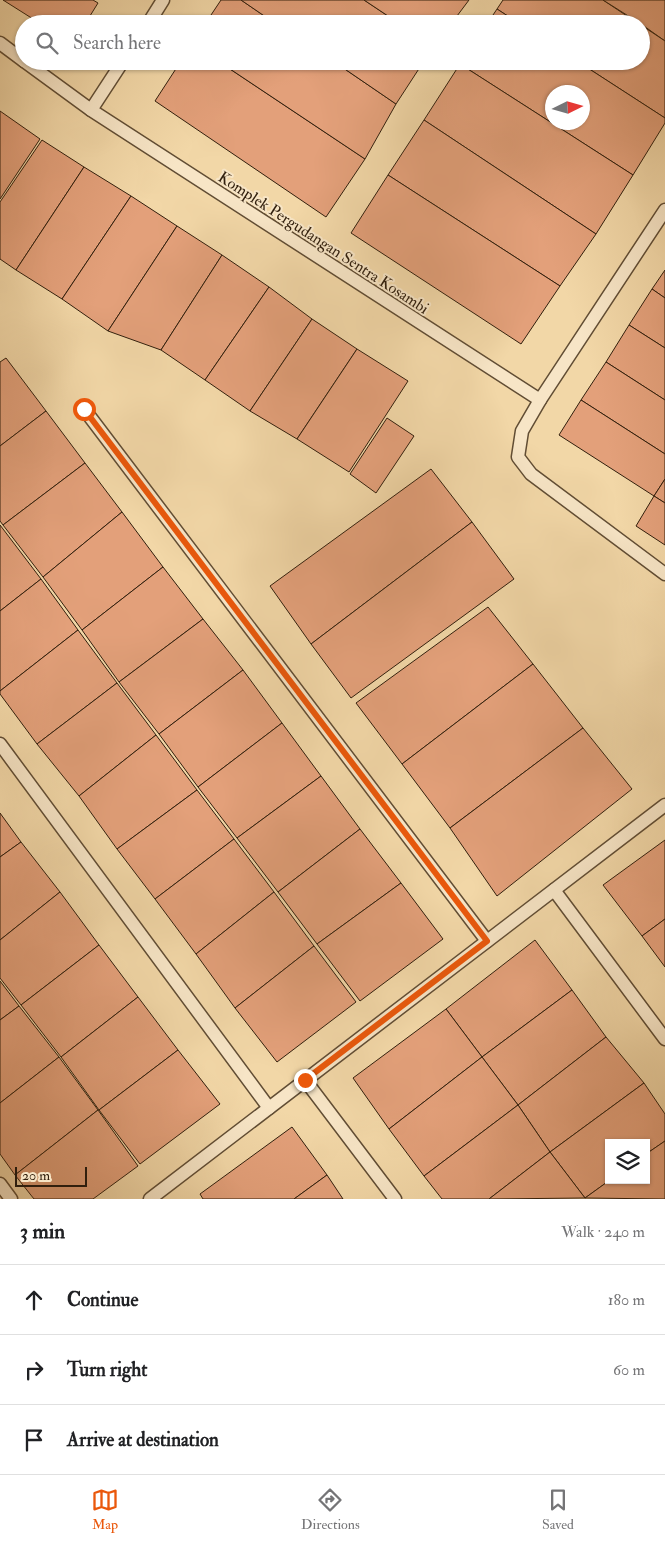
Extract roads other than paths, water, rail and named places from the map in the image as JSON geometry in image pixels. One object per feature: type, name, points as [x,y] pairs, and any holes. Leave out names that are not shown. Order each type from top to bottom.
[{"type":"lane","points":[[154,15],[164,0]]},
{"type":"lane","name":"Komplek Pergudangan Sentra Kosambi","points":[[0,43],[15,54]]},
{"type":"lane","name":"Komplek Pergudangan Sentra Kosambi","points":[[36,70],[91,110],[540,400]]},
{"type":"lane","points":[[91,110],[117,70]]},
{"type":"lane","points":[[665,210],[540,400],[522,431],[518,457],[531,474],[665,574]]},
{"type":"lane","points":[[84,409],[487,941]]},
{"type":"lane","points":[[0,744],[269,1108]]},
{"type":"lane","points":[[150,1199],[665,805]]},
{"type":"lane","points":[[554,890],[665,1039]]},
{"type":"lane","points":[[305,1080],[395,1199]]},
{"type":"lane","points":[[0,1184],[11,1199]]}]
